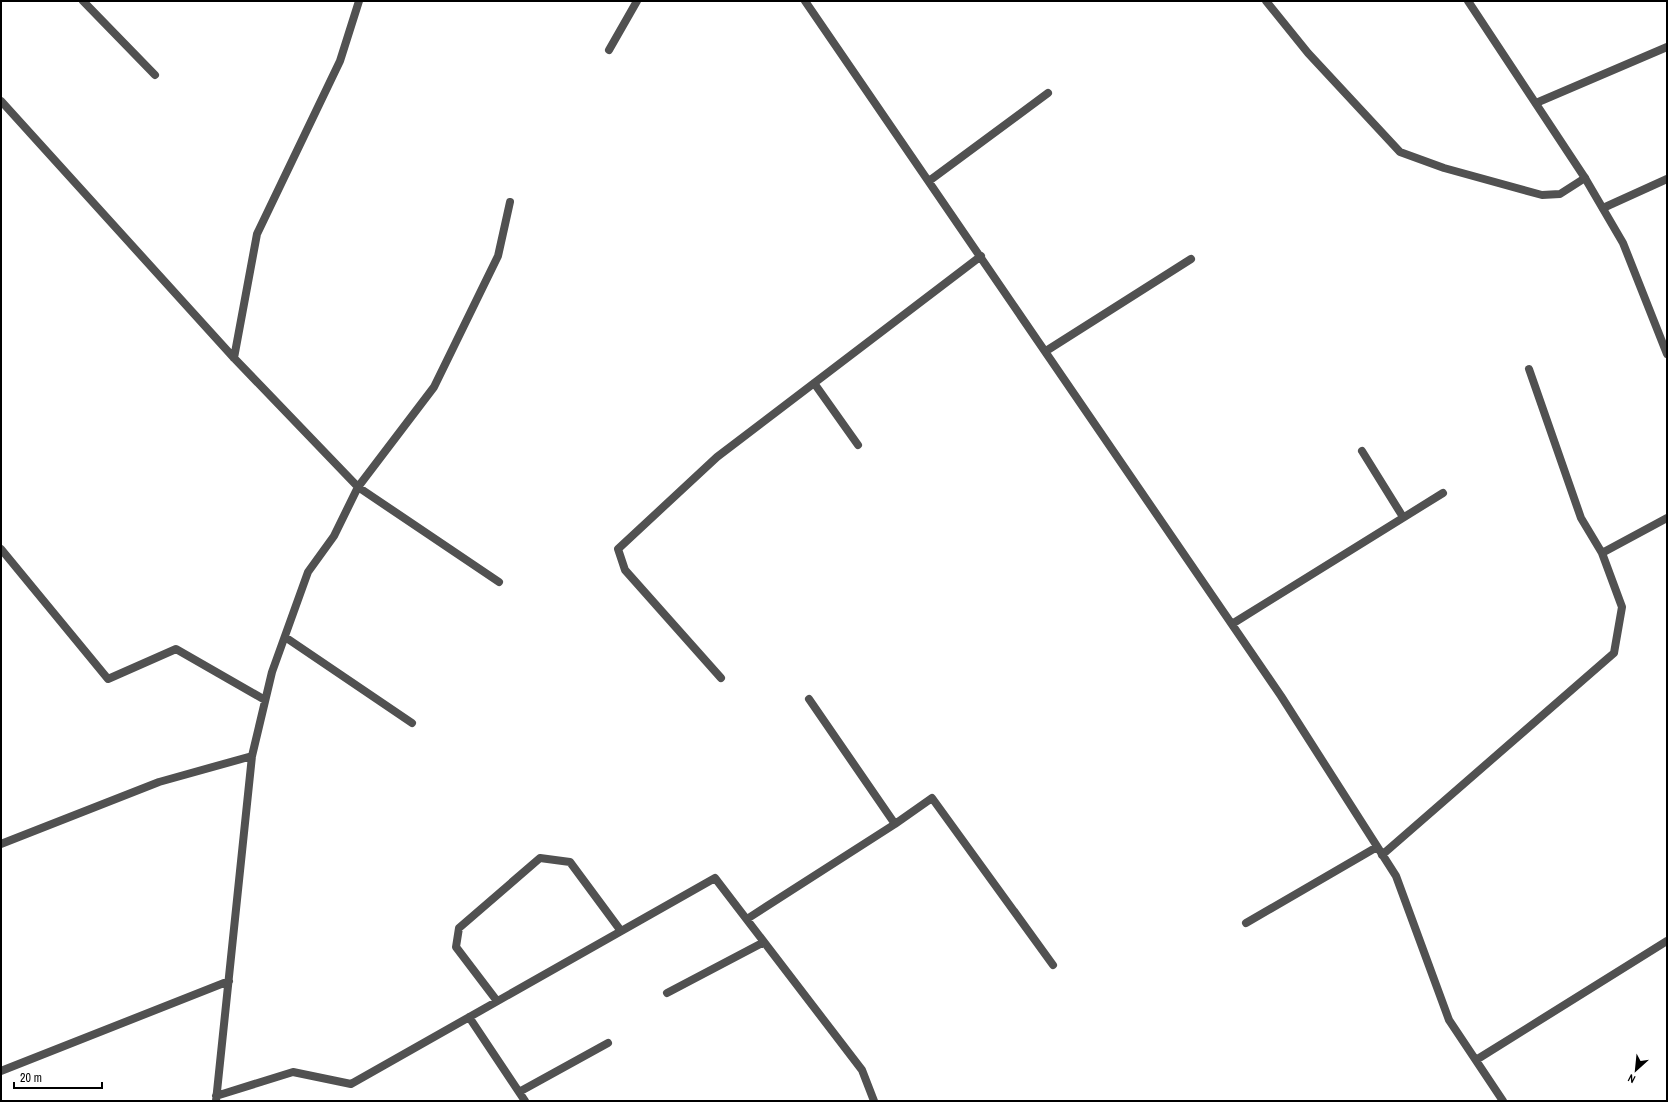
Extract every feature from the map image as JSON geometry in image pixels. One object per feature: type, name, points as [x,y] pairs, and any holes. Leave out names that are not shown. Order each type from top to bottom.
[{"type":"street","points":[[83,1],[155,75]]},
{"type":"street","points":[[234,358],[257,234],[340,60],[360,1]]},
{"type":"street","points":[[609,50],[637,1]]},
{"type":"street","points":[[805,1],[1281,696],[1396,876],[1450,1020],[1503,1101]]},
{"type":"street","points":[[1266,1],[1308,53],[1400,152],[1444,168],[1542,195],[1560,194],[1585,178]]},
{"type":"street","points":[[1468,1],[1585,178],[1623,243],[1667,354]]},
{"type":"street","points":[[1536,103],[1667,47]]},
{"type":"street","points":[[929,181],[1048,93]]},
{"type":"street","points":[[1,102],[234,358],[358,487],[499,582]]},
{"type":"street","points":[[1603,208],[1667,179]]},
{"type":"street","points":[[510,202],[498,256],[434,387],[358,487],[334,536],[308,572],[272,672],[252,756],[216,1099],[293,1072],[351,1084],[715,878],[862,1070],[874,1101]]},
{"type":"street","points":[[721,678],[625,570],[618,549],[718,457],[981,256]]},
{"type":"street","points":[[1046,351],[1191,259]]},
{"type":"street","points":[[1382,855],[1614,653],[1622,606],[1602,553],[1581,518],[1529,369]]},
{"type":"street","points":[[814,383],[858,445]]},
{"type":"street","points":[[1362,451],[1403,517]]},
{"type":"street","points":[[1232,624],[1443,493]]},
{"type":"street","points":[[1602,553],[1667,518]]},
{"type":"street","points":[[1,549],[108,679],[176,649],[265,700]]},
{"type":"street","points":[[285,637],[412,723]]},
{"type":"street","points":[[809,699],[895,824]]},
{"type":"street","points":[[1,844],[159,782],[252,756]]},
{"type":"street","points":[[747,919],[895,824],[932,798],[1053,965]]},
{"type":"street","points":[[1246,923],[1377,847]]},
{"type":"street","points":[[497,1001],[456,947],[459,928],[540,858],[570,862],[621,931]]},
{"type":"street","points":[[1476,1060],[1667,941]]},
{"type":"street","points":[[667,993],[764,942]]},
{"type":"street","points":[[1,1071],[229,981]]},
{"type":"street","points":[[469,1016],[525,1101]]},
{"type":"street","points":[[519,1092],[608,1042]]}]
